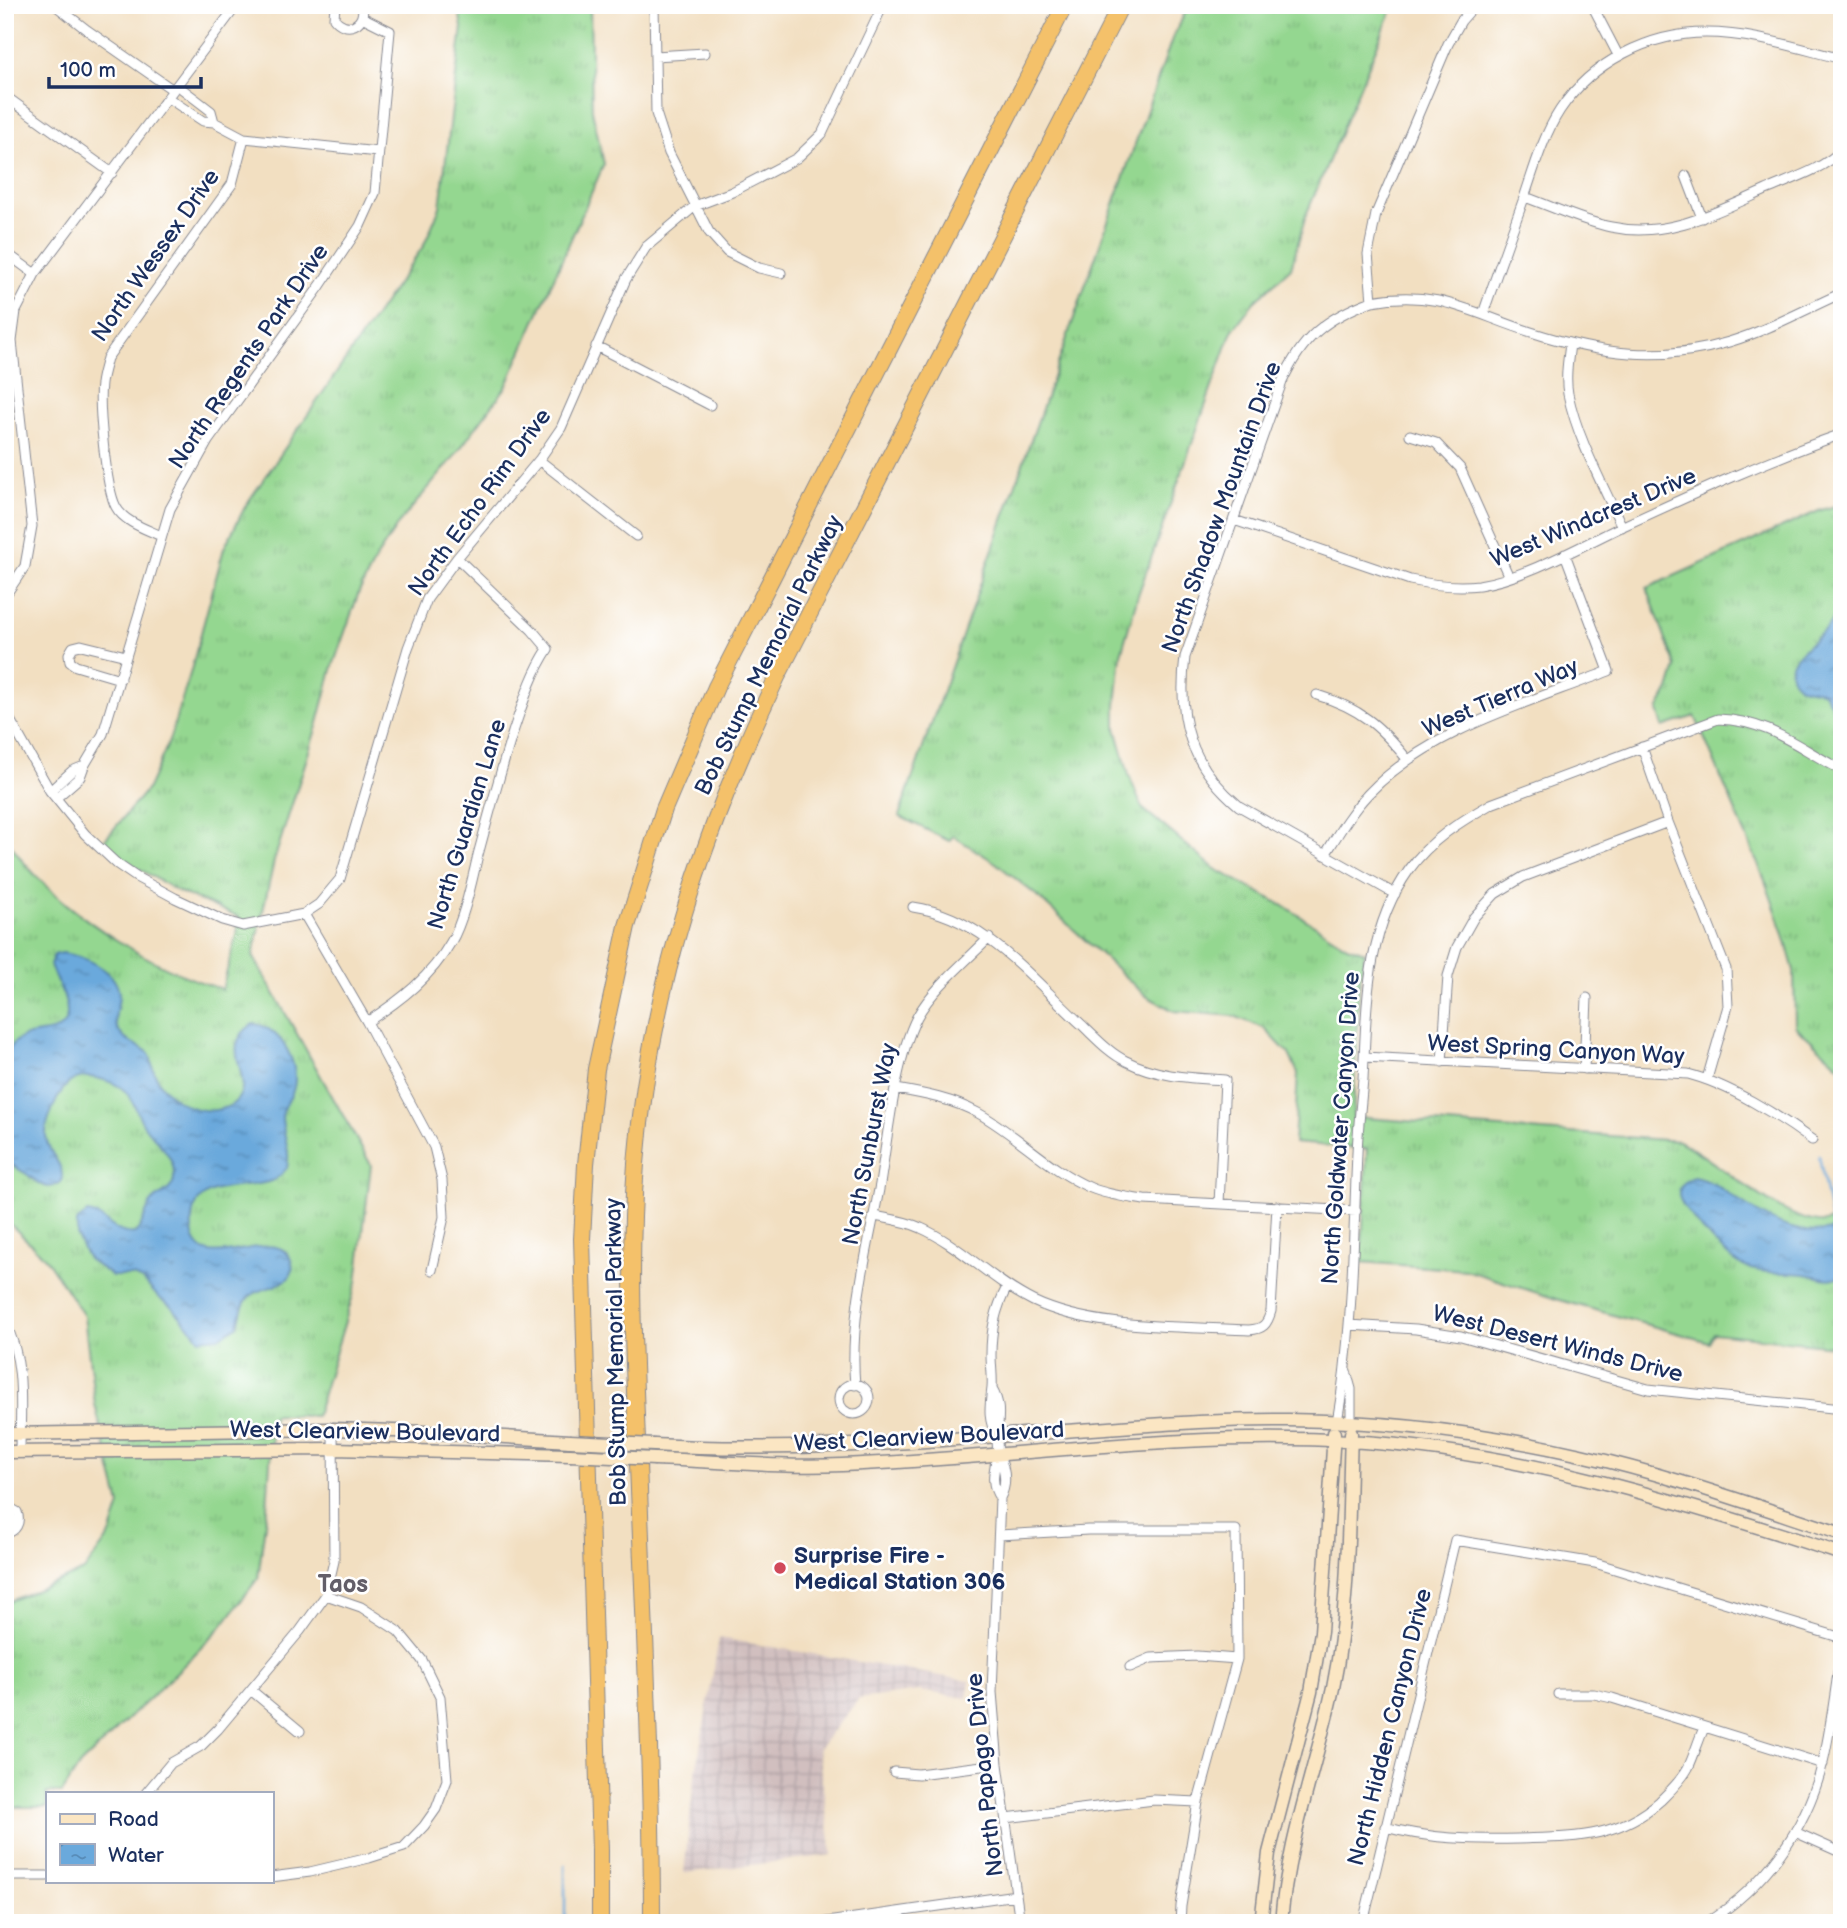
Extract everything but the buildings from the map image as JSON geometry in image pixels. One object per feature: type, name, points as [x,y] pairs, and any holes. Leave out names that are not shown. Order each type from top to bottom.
[{"type":"highway","name":"Bob Stump Memorial Parkway","points":[[600,1923],[600,1851],[581,1282],[591,1108],[616,968],[640,880],[664,809],[716,687],[1065,5]]},
{"type":"highway","name":"Bob Stump Memorial Parkway","points":[[652,1923],[651,1812],[632,1259],[636,1163],[642,1113],[653,1038],[672,954],[712,824],[777,677],[1121,5]]},
{"type":"street","points":[[5,596],[25,566],[32,526],[12,341],[16,310],[35,274],[237,5]]},
{"type":"street","points":[[335,5],[334,18],[346,27],[355,26],[362,18],[362,5]]},
{"type":"street","points":[[654,5],[656,113],[669,153],[709,232],[727,252],[759,268],[781,273]]},
{"type":"street","name":"North Echo Rim Drive","points":[[304,914],[319,904],[340,879],[408,648],[427,598],[539,460],[561,428],[626,279],[646,247],[695,206],[732,192],[797,158],[822,134],[883,5]]},
{"type":"street","points":[[1372,301],[1368,254],[1376,214],[1448,44],[1461,21],[1475,5]]},
{"type":"street","points":[[1592,5],[1618,55]]},
{"type":"street","points":[[59,7],[173,91],[203,121],[214,122],[244,138],[378,152]]},
{"type":"street","name":"North Regents Park Drive","points":[[53,794],[80,777],[103,734],[170,509],[208,441],[360,226],[375,193],[390,31],[362,18]]},
{"type":"street","points":[[1483,314],[1539,155],[1561,109],[1586,79],[1618,55],[1654,40],[1681,34],[1704,33],[1746,36],[1842,59]]},
{"type":"street","points":[[655,56],[705,52]]},
{"type":"street","points":[[173,91],[211,111],[214,122]]},
{"type":"street","points":[[5,96],[111,173]]},
{"type":"street","name":"North Wessex Drive","points":[[161,536],[132,522],[116,508],[109,487],[100,386],[107,358],[232,184],[244,138]]},
{"type":"street","points":[[1525,197],[1610,227],[1641,231],[1673,227],[1702,218],[1819,167],[1842,150]]},
{"type":"street","points":[[1686,176],[1702,218]]},
{"type":"street","points":[[5,252],[35,274]]},
{"type":"street","name":"North Shadow Mountain Drive","points":[[1395,894],[1239,806],[1201,766],[1187,730],[1181,684],[1185,657],[1292,360],[1303,345],[1330,319],[1372,301],[1404,297],[1448,302],[1570,344],[1628,355],[1659,354],[1695,350],[1731,341],[1842,293]]},
{"type":"street","points":[[1570,344],[1566,376],[1568,393],[1589,452],[1622,527]]},
{"type":"street","points":[[596,346],[710,405]]},
{"type":"street","name":"West Windcrest Drive","points":[[1234,520],[1410,580],[1435,586],[1480,584],[1509,577],[1565,554],[1788,454],[1842,434]]},
{"type":"street","points":[[1410,435],[1436,443],[1460,468],[1509,577]]},
{"type":"street","points":[[539,460],[636,536]]},
{"type":"street","name":"West Tierra Way","points":[[1325,855],[1368,794],[1408,759],[1447,736],[1609,671],[1565,554]]},
{"type":"street","name":"North Guardian Lane","points":[[368,1022],[400,1000],[430,972],[453,940],[518,715],[535,669],[548,649],[532,629],[457,558]]},
{"type":"street","points":[[120,678],[76,666],[70,662],[69,654],[72,647],[81,645],[126,656]]},
{"type":"street","points":[[1317,695],[1340,702],[1362,714],[1384,730],[1408,759]]},
{"type":"street","points":[[5,711],[53,794],[85,834],[117,864],[136,877],[200,909],[243,926],[304,914],[368,1022],[434,1147],[442,1180],[444,1217],[432,1270]]},
{"type":"street","name":"North Goldwater Canyon Drive","points":[[1261,1923],[1271,1842],[1311,1692],[1321,1632],[1333,1440],[1340,1389],[1346,1370],[1369,973],[1379,930],[1395,894],[1409,870],[1424,852],[1463,820],[1491,804],[1718,719],[1732,719],[1765,727],[1842,770]]},
{"type":"street","points":[[1642,747],[1668,822],[1726,969],[1728,1006],[1707,1079]]},
{"type":"street","points":[[1442,1062],[1448,976],[1457,947],[1474,917],[1495,894],[1523,877],[1668,822]]},
{"type":"street","points":[[913,906],[932,909],[960,920],[989,938],[1098,1040],[1124,1060],[1144,1069],[1180,1077],[1225,1080],[1219,1204]]},
{"type":"street","name":"North Sunburst Way","points":[[855,1384],[852,1357],[855,1331],[896,1089],[909,1037],[918,1015],[989,938]]},
{"type":"street","points":[[1584,1069],[1587,998]]},
{"type":"street","name":"West Spring Canyon Way","points":[[1364,1057],[1688,1074],[1725,1087],[1812,1140]]},
{"type":"street","points":[[896,1089],[934,1096],[980,1114],[1049,1163],[1092,1188],[1116,1195],[1144,1200],[1356,1211]]},
{"type":"street","points":[[874,1216],[922,1228],[1007,1287],[1061,1312],[1119,1323],[1249,1331],[1263,1327],[1271,1311],[1277,1206]]},
{"type":"street","name":"North Papago Drive","points":[[1007,1287],[992,1327],[992,1389],[989,1400],[990,1425],[997,1436],[1005,1489],[1000,1498],[992,1682],[998,1764],[1020,1923]]},
{"type":"street","points":[[5,1323],[17,1349],[20,1453]]},
{"type":"street","name":"West Desert Winds Drive","points":[[1349,1325],[1416,1329],[1461,1336],[1648,1389],[1842,1409]]},
{"type":"street","name":"North Goldwater Canyon Drive","points":[[1281,1923],[1289,1857],[1333,1689],[1341,1636],[1351,1441],[1351,1389],[1346,1370]]},
{"type":"street","name":"West Clearview Boulevard","points":[[5,1434],[334,1429],[654,1445],[824,1447],[1193,1422],[1351,1422],[1461,1433],[1581,1455],[1716,1493],[1842,1534]]},
{"type":"street","points":[[147,1792],[171,1763],[201,1746],[252,1691],[315,1613],[326,1595],[334,1561],[334,1429]]},
{"type":"street","name":"West Clearview Boulevard","points":[[5,1452],[334,1449],[570,1455],[806,1466],[1232,1440],[1333,1440],[1471,1454],[1555,1470],[1692,1506],[1842,1554]]},
{"type":"street","points":[[5,1505],[17,1512],[19,1521],[15,1530],[5,1534]]},
{"type":"street","points":[[999,1535],[1088,1530],[1236,1530],[1237,1658],[1198,1802],[1181,1906],[1181,1923]]},
{"type":"street","name":"North Hidden Canyon Drive","points":[[1363,1923],[1455,1541],[1595,1563],[1842,1638]]},
{"type":"street","points":[[273,1877],[310,1872],[404,1847],[436,1809],[447,1780],[440,1697],[422,1660],[398,1631],[361,1608],[326,1595]]},
{"type":"street","points":[[1706,1923],[1752,1888],[1795,1832],[1811,1799],[1822,1764],[1842,1646]]},
{"type":"street","points":[[1130,1667],[1151,1658],[1237,1658]]},
{"type":"street","points":[[252,1691],[300,1731]]},
{"type":"street","points":[[1558,1694],[1594,1694],[1822,1764]]},
{"type":"street","points":[[1385,1827],[1439,1838],[1508,1839],[1576,1837],[1614,1830],[1646,1813],[1671,1791],[1688,1769],[1703,1728]]},
{"type":"street","points":[[894,1772],[918,1774],[998,1764]]},
{"type":"street","points":[[1006,1818],[1154,1800],[1198,1802]]},
{"type":"street","points":[[1795,1832],[1842,1853]]},
{"type":"street","points":[[5,1876],[46,1876]]},
{"type":"street","points":[[820,1923],[1016,1895]]},
{"type":"shaded area","points":[[719,1638],[970,1681],[967,1698],[919,1691],[859,1699],[818,1749],[832,1855],[684,1873],[693,1789]]},
{"type":"green space","points":[[458,5],[590,5],[592,110],[604,164],[506,387],[451,461],[399,523],[378,555],[359,592],[333,666],[318,723],[274,861],[253,956],[371,1165],[357,1282],[316,1416],[273,1415],[267,1508],[258,1578],[222,1626],[80,1765],[63,1792],[46,1792],[46,1807],[5,1807],[5,1603],[84,1571],[110,1535],[120,1505],[95,1405],[84,1316],[46,1259],[5,1219],[5,836],[24,863],[46,886],[92,923],[143,956],[222,989],[239,917],[177,891],[133,865],[103,842],[148,788],[168,744],[224,548],[246,505],[424,245],[440,207],[462,27]]},
{"type":"green space","points":[[1189,5],[1394,5],[1306,215],[1291,268],[1254,302],[1232,331],[1138,595],[1121,654],[1116,728],[1129,775],[1142,808],[1215,869],[1286,907],[1347,946],[1365,952],[1359,985],[1353,1117],[1679,1141],[1792,1214],[1810,1221],[1826,1222],[1842,1217],[1842,1347],[1714,1333],[1709,1342],[1556,1299],[1466,1270],[1361,1262],[1367,1149],[1294,1143],[1298,1073],[1289,1054],[1264,1028],[1234,1016],[1174,1011],[1146,996],[1036,895],[996,863],[953,836],[949,841],[899,816],[1172,39]]},
{"type":"green space","points":[[1842,504],[1842,1068],[1795,1026],[1794,971],[1783,931],[1764,878],[1695,716],[1663,727],[1658,710],[1669,690],[1676,667],[1647,588],[1821,510]]},
{"type":"water","points":[[1842,608],[1842,719],[1824,692],[1798,685],[1791,670],[1798,654],[1825,630]]},
{"type":"water","points":[[62,953],[90,961],[113,979],[118,987],[119,997],[115,1018],[118,1030],[149,1053],[159,1082],[172,1096],[188,1106],[216,1110],[235,1103],[242,1088],[236,1051],[238,1042],[253,1024],[271,1031],[291,1057],[294,1087],[282,1118],[287,1168],[271,1181],[207,1194],[198,1202],[193,1213],[192,1230],[197,1245],[208,1252],[270,1246],[283,1250],[291,1260],[293,1269],[286,1280],[249,1297],[237,1326],[219,1337],[200,1339],[173,1308],[158,1297],[144,1281],[133,1276],[112,1276],[88,1259],[77,1237],[77,1222],[87,1213],[100,1217],[121,1232],[135,1233],[150,1205],[169,1189],[173,1182],[172,1162],[143,1124],[131,1098],[122,1089],[108,1081],[86,1077],[71,1082],[60,1093],[46,1129],[46,1139],[62,1174],[61,1182],[56,1185],[42,1185],[5,1159],[4,1088],[9,1051],[22,1037],[51,1031],[64,1023],[67,1007],[50,964],[54,955]]},
{"type":"water","points":[[1693,1177],[1715,1185],[1779,1224],[1816,1232],[1842,1227],[1842,1275],[1828,1279],[1805,1274],[1765,1272],[1741,1265],[1704,1232],[1681,1200],[1681,1187]]},
{"type":"waterway","points":[[1819,1156],[1833,1230]]},
{"type":"waterway","points":[[565,1865],[565,1923]]},
{"type":"place","name":"Surprise Fire - Medical Station 306","points":[[780,1568]]},
{"type":"district","name":"Taos","points":[[343,1584]]}]
